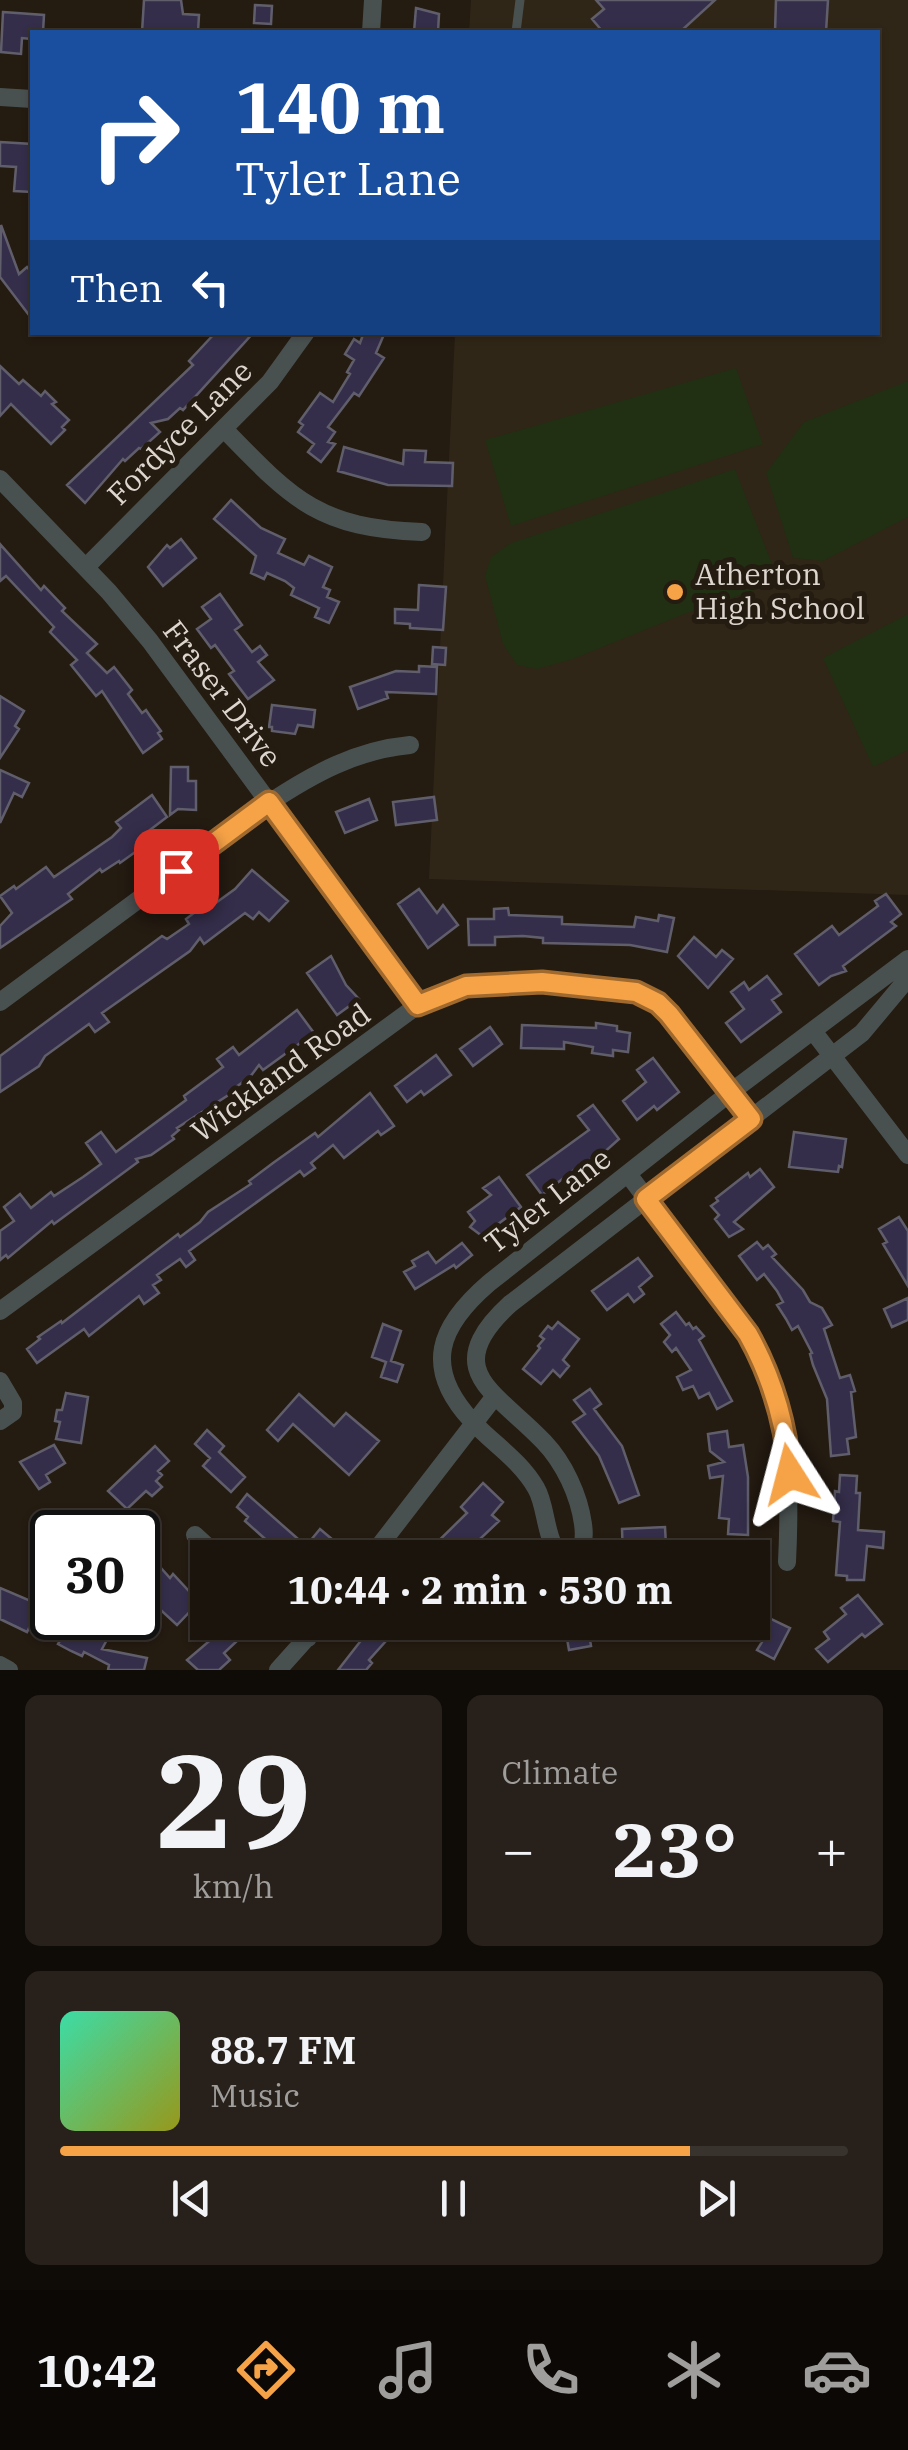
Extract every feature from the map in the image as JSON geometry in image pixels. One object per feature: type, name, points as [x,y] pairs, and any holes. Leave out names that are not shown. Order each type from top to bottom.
[{"type":"street","points":[[371,30],[373,0]]},
{"type":"street","points":[[0,97],[30,99]]},
{"type":"street","name":"Fordyce Lane","points":[[86,567],[278,373],[304,335]]},
{"type":"street","points":[[224,429],[282,488],[320,513],[379,530],[422,532]]},
{"type":"street","name":"Fraser Drive","points":[[0,479],[86,567],[150,641],[418,1005]]},
{"type":"street","points":[[0,1002],[269,802],[340,762],[388,747],[410,745]]},
{"type":"street","name":"Tyler Lane","points":[[552,1540],[542,1499],[531,1480],[473,1422],[447,1386],[441,1352],[449,1326],[469,1300],[489,1283],[730,1092],[908,958]]},
{"type":"street","name":"Tyler Lane","points":[[584,1540],[579,1506],[567,1476],[546,1444],[479,1377],[475,1352],[497,1316],[874,1022],[908,978]]},
{"type":"street","name":"Wickland Road","points":[[0,1312],[418,1005],[458,988],[496,982],[542,982],[636,992],[658,1003],[669,1014],[751,1119]]},
{"type":"street","points":[[813,1031],[908,1155]]},
{"type":"street","points":[[628,1174],[748,1334],[761,1358],[788,1454],[787,1562]]},
{"type":"street","points":[[0,1381],[14,1403],[13,1412],[0,1422]]},
{"type":"street","points":[[384,1540],[495,1396]]},
{"type":"street","points":[[195,1535],[200,1540]]},
{"type":"street","points":[[278,1670],[306,1640]]},
{"type":"street","points":[[0,1665],[9,1670]]},
{"type":"lane","points":[[516,30],[520,0]]},
{"type":"shaded area","name":"Atherton High School","points":[[471,0],[908,0],[908,895],[429,879],[455,335],[880,335],[880,30],[469,30]]},
{"type":"green space","points":[[736,368],[763,444],[511,526],[485,440]]},
{"type":"green space","points":[[908,381],[908,517],[823,561],[793,558],[766,473],[804,422]]},
{"type":"green space","points":[[735,469],[779,582],[684,614],[573,659],[537,669],[517,665],[503,644],[485,576],[491,557],[511,543]]},
{"type":"green space","points":[[908,614],[908,750],[873,767],[823,658]]},
{"type":"building","points":[[144,0],[181,0],[183,14],[199,15],[198,30],[142,30]]},
{"type":"building","points":[[596,0],[715,0],[682,30],[601,30],[592,19],[604,9]]},
{"type":"building","points":[[776,0],[828,0],[826,30],[775,30]]},
{"type":"building","points":[[255,5],[272,6],[271,24],[254,23]]},
{"type":"building","points":[[416,8],[439,14],[438,30],[414,30]]},
{"type":"building","points":[[3,12],[44,15],[43,30],[30,30],[30,39],[22,38],[21,54],[1,52]]},
{"type":"building","points":[[0,142],[30,144],[30,192],[14,191],[16,167],[0,166]]},
{"type":"building","points":[[1,225],[19,274],[27,267],[30,271],[30,316],[0,277]]},
{"type":"building","points":[[213,335],[251,335],[183,410],[151,423],[160,432],[123,459],[85,503],[67,485],[193,365],[189,361]]},
{"type":"building","points":[[363,335],[384,335],[376,353],[384,358],[359,396],[354,393],[328,427],[335,432],[328,442],[335,444],[321,462],[308,452],[314,444],[298,432],[303,425],[299,422],[320,393],[333,402],[354,360],[345,354],[354,339],[360,343]]},
{"type":"building","points":[[0,366],[19,384],[23,380],[41,396],[45,391],[69,420],[51,444],[11,404],[0,416]]},
{"type":"building","points":[[344,447],[403,464],[404,450],[426,451],[425,462],[453,463],[452,486],[388,485],[338,471]]},
{"type":"building","points":[[231,500],[261,528],[285,539],[278,553],[304,565],[309,556],[332,567],[323,587],[330,590],[327,597],[339,602],[329,623],[315,617],[319,608],[291,595],[294,588],[285,581],[267,573],[264,579],[251,573],[256,556],[214,519]]},
{"type":"building","points":[[181,539],[196,558],[163,586],[148,567],[167,545],[170,548]]},
{"type":"building","points":[[0,544],[97,644],[87,653],[107,673],[114,667],[132,690],[128,694],[161,731],[158,733],[162,739],[143,753],[102,691],[96,696],[71,665],[77,660],[50,632],[54,627],[6,576],[0,581]]},
{"type":"building","points":[[419,585],[446,587],[443,630],[395,623],[395,609],[418,610]]},
{"type":"building","points":[[220,594],[242,625],[235,630],[252,652],[260,646],[267,655],[258,662],[274,680],[248,699],[229,674],[234,671],[197,629],[211,619],[202,607]]},
{"type":"building","points":[[433,647],[446,648],[445,665],[432,664]]},
{"type":"building","points":[[419,666],[437,667],[436,694],[386,692],[388,698],[358,709],[350,687],[396,671],[419,672]]},
{"type":"building","points":[[0,696],[24,711],[15,726],[19,729],[0,758]]},
{"type":"building","points":[[272,705],[315,710],[313,727],[298,725],[295,734],[272,731]]},
{"type":"building","points":[[171,767],[188,767],[188,781],[196,781],[196,810],[178,809],[170,815]]},
{"type":"building","points":[[0,770],[29,783],[22,797],[14,793],[0,823]]},
{"type":"building","points":[[152,795],[167,817],[146,833],[152,840],[120,863],[102,872],[100,869],[68,894],[72,899],[0,948],[0,926],[12,913],[0,896],[46,867],[54,877],[112,837],[121,828],[116,822]]},
{"type":"building","points":[[434,797],[437,820],[396,825],[393,802]]},
{"type":"building","points":[[369,799],[377,820],[345,833],[336,812]]},
{"type":"building","points":[[252,870],[288,901],[269,921],[259,912],[253,919],[245,913],[204,944],[200,938],[190,951],[102,1013],[109,1022],[95,1032],[89,1024],[45,1056],[39,1066],[0,1092],[0,1056],[162,936],[167,939],[189,924],[186,919],[235,889]]},
{"type":"building","points":[[419,889],[437,913],[443,905],[458,925],[428,948],[398,904]]},
{"type":"building","points":[[886,894],[901,914],[891,922],[896,926],[843,966],[846,971],[819,985],[795,954],[832,926],[839,935],[878,906],[875,901]]},
{"type":"building","points":[[508,908],[509,915],[562,917],[562,924],[634,927],[636,917],[658,921],[659,915],[674,918],[667,952],[630,945],[543,943],[543,938],[523,936],[495,937],[495,945],[469,945],[468,919],[494,919],[494,909]]},
{"type":"building","points":[[694,937],[716,957],[722,950],[733,959],[708,988],[678,956]]},
{"type":"building","points":[[331,956],[346,985],[359,999],[337,1015],[307,973]]},
{"type":"building","points":[[767,976],[781,994],[772,1000],[781,1012],[741,1042],[726,1023],[744,1009],[731,992],[744,982],[749,990]]},
{"type":"building","points":[[297,1010],[314,1033],[263,1070],[259,1065],[230,1094],[177,1128],[174,1139],[151,1155],[136,1159],[138,1162],[54,1224],[52,1221],[8,1258],[6,1255],[0,1260],[0,1231],[14,1221],[4,1207],[20,1194],[31,1208],[51,1192],[54,1196],[83,1177],[101,1164],[86,1143],[101,1132],[116,1152],[223,1067],[217,1059],[233,1047],[239,1055]]},
{"type":"building","points":[[596,1023],[617,1026],[617,1031],[630,1033],[628,1052],[613,1050],[613,1056],[592,1053],[593,1047],[564,1042],[564,1049],[521,1048],[522,1025],[596,1028]]},
{"type":"building","points":[[490,1027],[502,1044],[473,1066],[460,1049]]},
{"type":"building","points":[[436,1055],[451,1075],[407,1102],[395,1086]]},
{"type":"building","points":[[653,1058],[679,1092],[637,1120],[623,1101],[646,1082],[637,1070]]},
{"type":"building","points":[[370,1093],[394,1126],[381,1135],[378,1131],[344,1158],[333,1145],[311,1163],[315,1168],[304,1176],[300,1171],[189,1251],[195,1260],[186,1267],[180,1259],[157,1275],[161,1280],[153,1285],[159,1293],[144,1304],[139,1296],[89,1336],[84,1329],[37,1363],[27,1349],[38,1337],[178,1234],[180,1237],[315,1133],[318,1137]]},
{"type":"building","points":[[593,1105],[619,1139],[542,1195],[527,1175],[589,1130],[578,1116]]},
{"type":"building","points":[[794,1132],[846,1139],[838,1172],[789,1167]]},
{"type":"building","points":[[760,1169],[774,1187],[734,1222],[743,1229],[729,1237],[715,1219],[719,1215],[711,1206],[748,1173],[750,1177]]},
{"type":"building","points":[[499,1177],[521,1207],[482,1236],[470,1227],[475,1221],[468,1212],[491,1195],[483,1188]]},
{"type":"building","points":[[899,1217],[908,1231],[908,1286],[883,1244],[887,1242],[879,1229]]},
{"type":"building","points":[[757,1242],[763,1249],[768,1245],[776,1254],[772,1257],[810,1302],[822,1308],[832,1325],[824,1329],[840,1378],[850,1375],[855,1391],[851,1392],[856,1437],[847,1439],[849,1454],[831,1456],[827,1399],[812,1353],[798,1326],[792,1330],[777,1305],[783,1302],[764,1274],[757,1280],[739,1256]]},
{"type":"building","points":[[462,1243],[472,1255],[415,1289],[404,1272],[415,1266],[412,1261],[428,1252],[436,1263]]},
{"type":"building","points":[[638,1258],[652,1276],[639,1287],[644,1294],[634,1302],[628,1294],[607,1310],[592,1291]]},
{"type":"building","points":[[908,1298],[908,1320],[892,1327],[884,1309]]},
{"type":"building","points":[[676,1312],[686,1325],[696,1327],[704,1336],[699,1340],[732,1401],[717,1409],[709,1393],[699,1398],[693,1386],[683,1390],[677,1377],[691,1370],[676,1348],[672,1352],[664,1342],[670,1335],[661,1324]]},
{"type":"building","points":[[558,1322],[579,1339],[563,1360],[569,1366],[560,1377],[553,1370],[541,1384],[523,1369],[540,1348],[544,1339],[540,1336]]},
{"type":"building","points":[[383,1324],[401,1331],[391,1361],[403,1365],[397,1382],[381,1377],[386,1362],[372,1357]]},
{"type":"building","points":[[590,1389],[601,1404],[594,1409],[622,1446],[639,1495],[619,1503],[599,1456],[573,1422],[585,1414],[574,1400]]},
{"type":"building","points":[[66,1393],[88,1397],[81,1443],[56,1439],[60,1422],[55,1421],[57,1410],[62,1410]]},
{"type":"building","points":[[299,1394],[334,1426],[346,1413],[379,1441],[349,1475],[293,1424],[278,1441],[267,1430]]},
{"type":"building","points":[[207,1430],[224,1446],[219,1452],[245,1477],[231,1492],[203,1466],[210,1458],[195,1444]]},
{"type":"building","points":[[727,1431],[729,1447],[743,1445],[748,1477],[748,1535],[728,1534],[729,1519],[719,1518],[723,1476],[710,1478],[708,1466],[724,1462],[710,1451],[708,1434]]},
{"type":"building","points":[[54,1445],[65,1463],[46,1475],[50,1482],[39,1489],[20,1462]]},
{"type":"building","points":[[155,1446],[169,1461],[158,1471],[162,1475],[156,1481],[162,1487],[152,1496],[146,1491],[127,1509],[108,1491]]},
{"type":"building","points":[[840,1475],[857,1476],[858,1530],[884,1532],[883,1548],[867,1546],[864,1580],[836,1575],[840,1522],[833,1521]]},
{"type":"building","points":[[483,1483],[503,1502],[492,1515],[499,1521],[479,1540],[439,1540],[467,1513],[461,1507]]},
{"type":"building","points":[[247,1494],[299,1540],[266,1540],[245,1521],[248,1517],[237,1507]]},
{"type":"building","points":[[665,1527],[666,1540],[622,1540],[622,1529]]},
{"type":"building","points":[[320,1529],[333,1540],[311,1540]]},
{"type":"building","points":[[160,1569],[170,1578],[173,1574],[190,1592],[190,1611],[177,1625],[160,1609]]},
{"type":"building","points":[[0,1588],[30,1601],[27,1632],[0,1619]]},
{"type":"building","points":[[858,1595],[882,1624],[865,1637],[862,1634],[828,1662],[816,1649],[829,1639],[824,1632],[846,1614],[841,1608]]},
{"type":"building","points":[[770,1619],[790,1628],[774,1659],[757,1650],[762,1642],[758,1640],[770,1640]]},
{"type":"building","points":[[60,1640],[107,1640],[102,1649],[147,1658],[144,1670],[108,1670],[109,1665],[84,1652],[82,1656],[58,1644]]},
{"type":"building","points":[[210,1640],[238,1640],[224,1653],[230,1660],[219,1670],[198,1670],[187,1660]]},
{"type":"building","points":[[361,1640],[387,1640],[369,1660],[372,1663],[366,1670],[338,1670]]},
{"type":"building","points":[[567,1640],[590,1640],[591,1646],[569,1650]]},
{"type":"place","name":"Atherton High School","points":[[675,592]]},
{"type":"route","points":[[176,871],[269,802],[418,1005],[458,988],[496,982],[619,989],[658,1003],[751,1119],[646,1199],[748,1334],[761,1358],[782,1425],[790,1474]]}]
